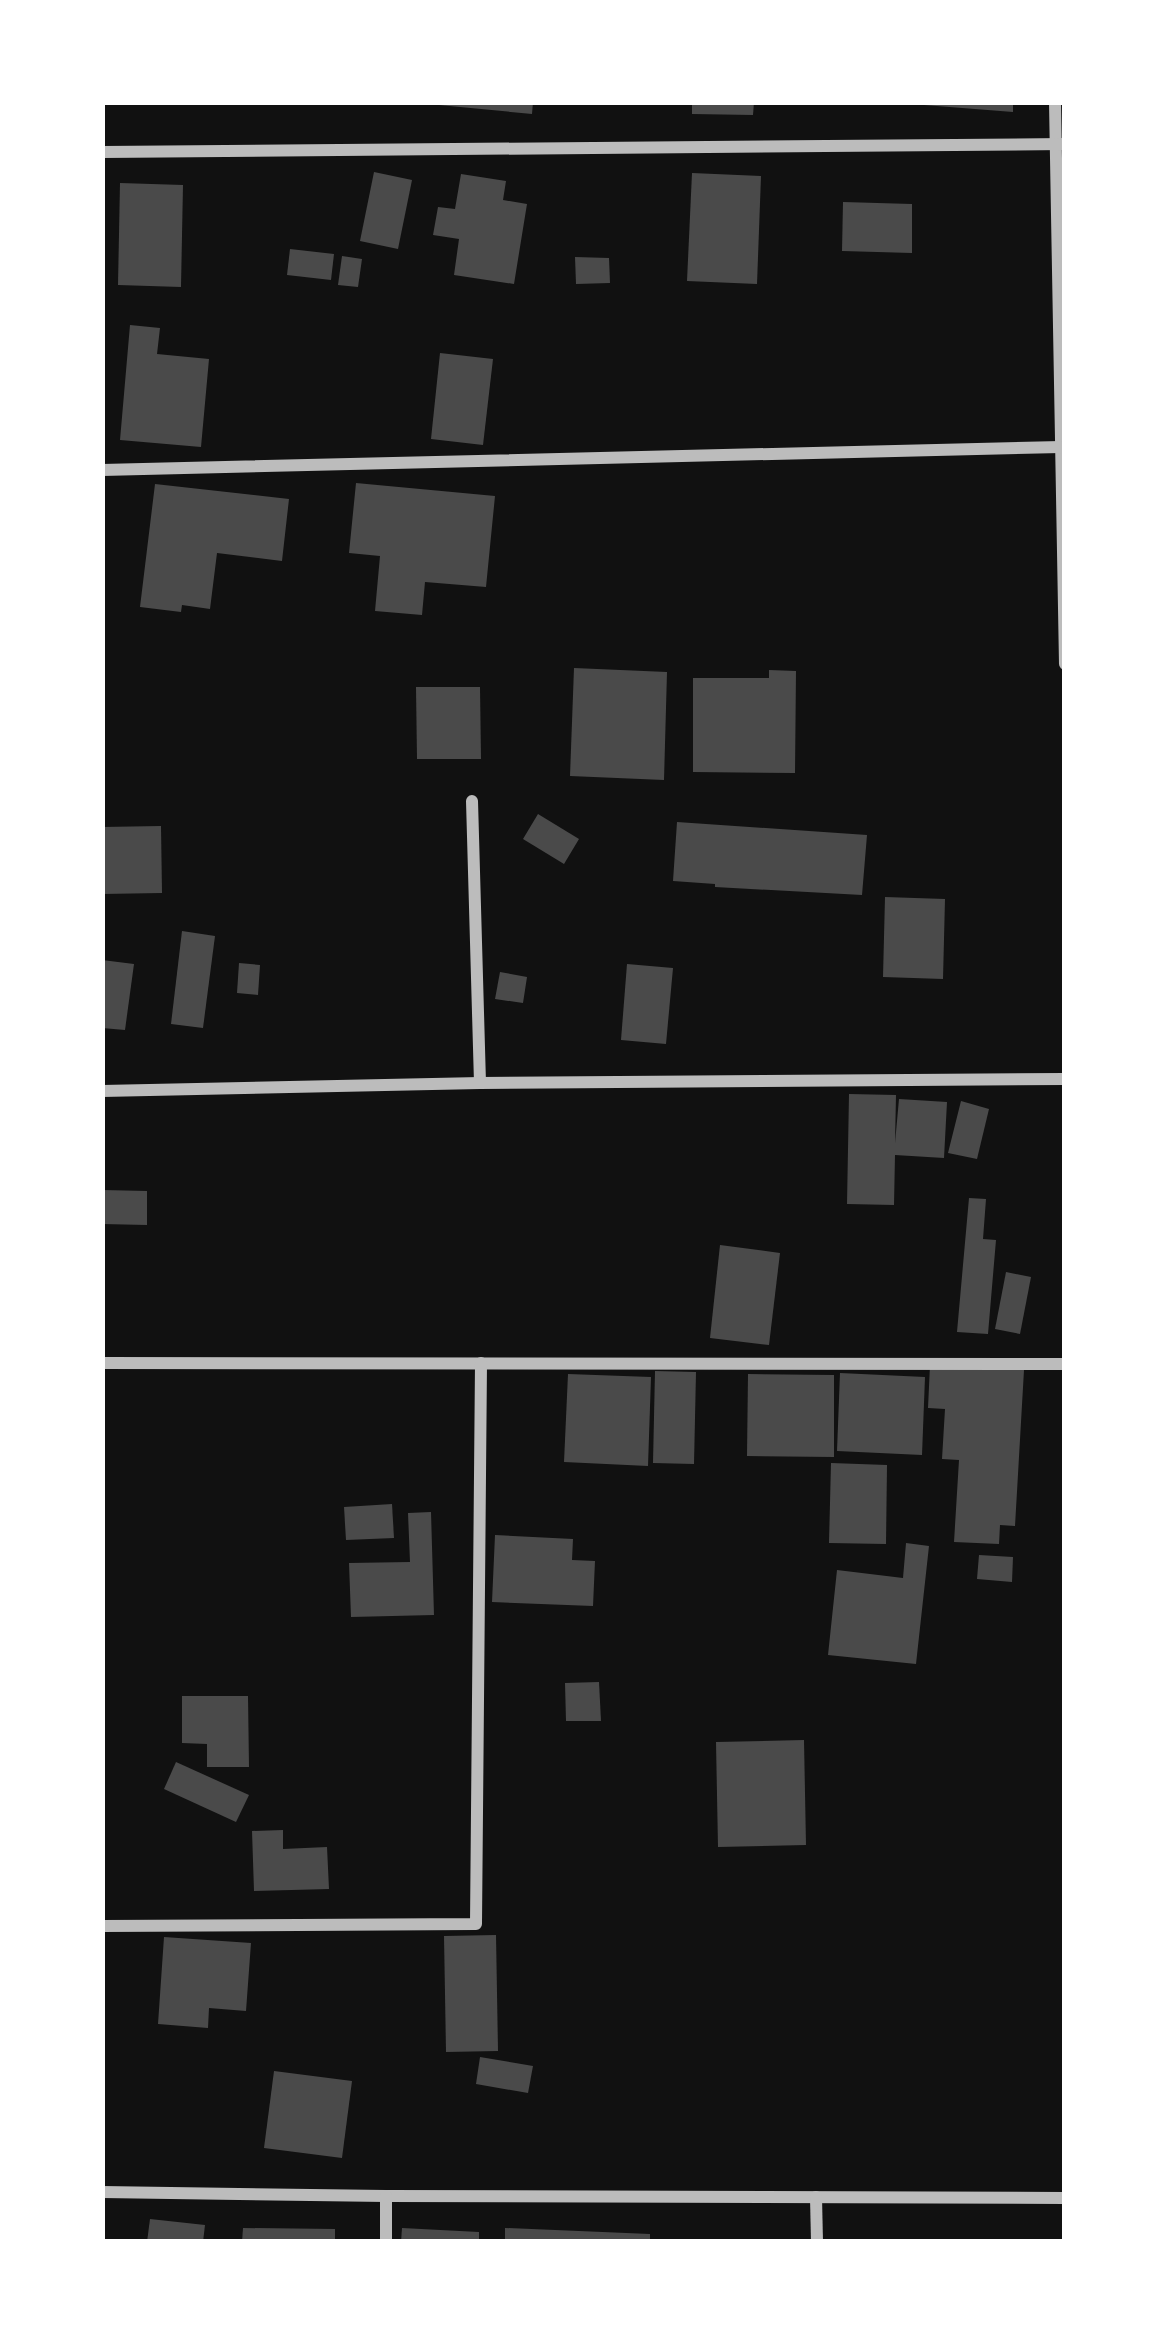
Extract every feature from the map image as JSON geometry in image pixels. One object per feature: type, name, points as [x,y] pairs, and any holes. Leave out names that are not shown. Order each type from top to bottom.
[{"type":"street","points":[[1055,102],[1060,144],[1065,664]]},
{"type":"street","points":[[102,152],[1060,144]]},
{"type":"street","points":[[102,470],[1061,447]]},
{"type":"street","points":[[472,801],[480,1083]]},
{"type":"street","points":[[102,1091],[1065,1079]]},
{"type":"street","points":[[102,1363],[1065,1364]]},
{"type":"street","points":[[102,1926],[476,1924],[481,1364]]},
{"type":"street","points":[[102,2192],[1065,2198]]},
{"type":"street","points":[[386,2196],[386,2242]]},
{"type":"street","points":[[816,2197],[817,2242]]},
{"type":"building","points":[[439,102],[533,102],[532,114]]},
{"type":"building","points":[[692,102],[754,102],[753,115],[692,114]]},
{"type":"building","points":[[1013,102],[1013,112],[924,105]]},
{"type":"building","points":[[374,172],[412,180],[398,249],[360,241]]},
{"type":"building","points":[[692,173],[761,176],[757,284],[687,281]]},
{"type":"building","points":[[461,174],[506,181],[503,200],[527,204],[514,284],[454,275],[459,239],[433,235],[438,207],[455,209]]},
{"type":"building","points":[[120,183],[183,185],[181,287],[118,285]]},
{"type":"building","points":[[843,202],[912,204],[912,253],[842,251]]},
{"type":"building","points":[[290,249],[334,254],[331,280],[287,275]]},
{"type":"building","points":[[342,256],[362,259],[358,287],[338,285]]},
{"type":"building","points":[[575,257],[609,258],[610,283],[576,284]]},
{"type":"building","points":[[130,325],[160,328],[157,354],[209,359],[201,447],[120,440]]},
{"type":"building","points":[[440,353],[493,359],[483,445],[431,439]]},
{"type":"building","points":[[356,483],[495,496],[486,587],[425,582],[422,615],[375,611],[380,556],[349,553]]},
{"type":"building","points":[[155,484],[289,499],[282,561],[217,553],[210,609],[182,605],[181,612],[140,607]]},
{"type":"building","points":[[574,668],[667,672],[664,780],[570,776]]},
{"type":"building","points":[[769,670],[796,671],[795,773],[693,772],[693,678],[769,678]]},
{"type":"building","points":[[416,687],[480,687],[481,759],[417,759]]},
{"type":"building","points":[[538,814],[579,839],[564,864],[523,839]]},
{"type":"building","points":[[677,822],[867,835],[862,895],[673,881]]},
{"type":"building","points":[[161,826],[162,893],[102,894],[102,827]]},
{"type":"building","points":[[885,897],[945,899],[943,979],[883,977]]},
{"type":"building","points":[[182,931],[215,936],[203,1028],[171,1024]]},
{"type":"building","points":[[102,960],[134,964],[125,1030],[102,1028]]},
{"type":"building","points":[[239,963],[260,965],[258,995],[237,993]]},
{"type":"building","points":[[627,964],[673,968],[666,1044],[621,1040]]},
{"type":"building","points":[[500,972],[527,977],[523,1003],[495,999]]},
{"type":"building","points":[[849,1094],[896,1095],[895,1143],[899,1099],[947,1102],[944,1158],[895,1155],[894,1205],[847,1204]]},
{"type":"building","points":[[961,1101],[989,1109],[977,1159],[948,1153]]},
{"type":"building","points":[[102,1190],[147,1191],[147,1225],[102,1224]]},
{"type":"building","points":[[969,1198],[986,1199],[983,1239],[996,1240],[988,1334],[957,1332]]},
{"type":"building","points":[[720,1245],[780,1253],[769,1345],[710,1338]]},
{"type":"building","points":[[1006,1272],[1031,1277],[1020,1334],[995,1329]]},
{"type":"building","points":[[930,1365],[1024,1370],[1015,1526],[1000,1525],[999,1544],[954,1542],[959,1460],[942,1459],[945,1409],[928,1408]]},
{"type":"building","points":[[655,1371],[696,1372],[694,1464],[653,1463]]},
{"type":"building","points":[[840,1373],[925,1377],[922,1455],[837,1451]]},
{"type":"building","points":[[568,1374],[651,1377],[648,1466],[564,1462]]},
{"type":"building","points":[[748,1374],[834,1375],[834,1457],[747,1456]]},
{"type":"building","points":[[831,1463],[887,1465],[886,1544],[829,1543]]},
{"type":"building","points":[[392,1504],[394,1538],[346,1540],[344,1507]]},
{"type":"building","points":[[431,1512],[434,1615],[351,1617],[349,1563],[410,1562],[408,1513]]},
{"type":"building","points":[[495,1535],[573,1539],[572,1560],[595,1561],[593,1606],[492,1602]]},
{"type":"building","points":[[906,1543],[929,1546],[916,1664],[828,1655],[837,1570],[903,1578]]},
{"type":"building","points":[[979,1555],[1013,1557],[1012,1582],[977,1579]]},
{"type":"building","points":[[599,1682],[601,1721],[566,1721],[565,1683]]},
{"type":"building","points":[[182,1696],[248,1696],[249,1767],[207,1767],[207,1744],[182,1743]]},
{"type":"building","points":[[804,1740],[806,1845],[718,1847],[716,1742]]},
{"type":"building","points":[[176,1762],[249,1795],[236,1822],[164,1789]]},
{"type":"building","points":[[283,1830],[283,1849],[327,1847],[329,1889],[254,1891],[252,1831]]},
{"type":"building","points":[[496,1935],[498,2051],[446,2052],[444,1936]]},
{"type":"building","points":[[164,1937],[251,1943],[246,2011],[209,2008],[208,2028],[158,2024]]},
{"type":"building","points":[[480,2057],[533,2066],[528,2093],[476,2084]]},
{"type":"building","points":[[274,2071],[352,2081],[342,2158],[264,2148]]},
{"type":"building","points":[[150,2219],[205,2225],[203,2242],[147,2242]]},
{"type":"building","points":[[243,2228],[335,2229],[335,2242],[242,2242]]},
{"type":"building","points":[[402,2228],[479,2232],[479,2242],[401,2242]]},
{"type":"building","points":[[505,2228],[650,2234],[650,2242],[505,2242]]}]
